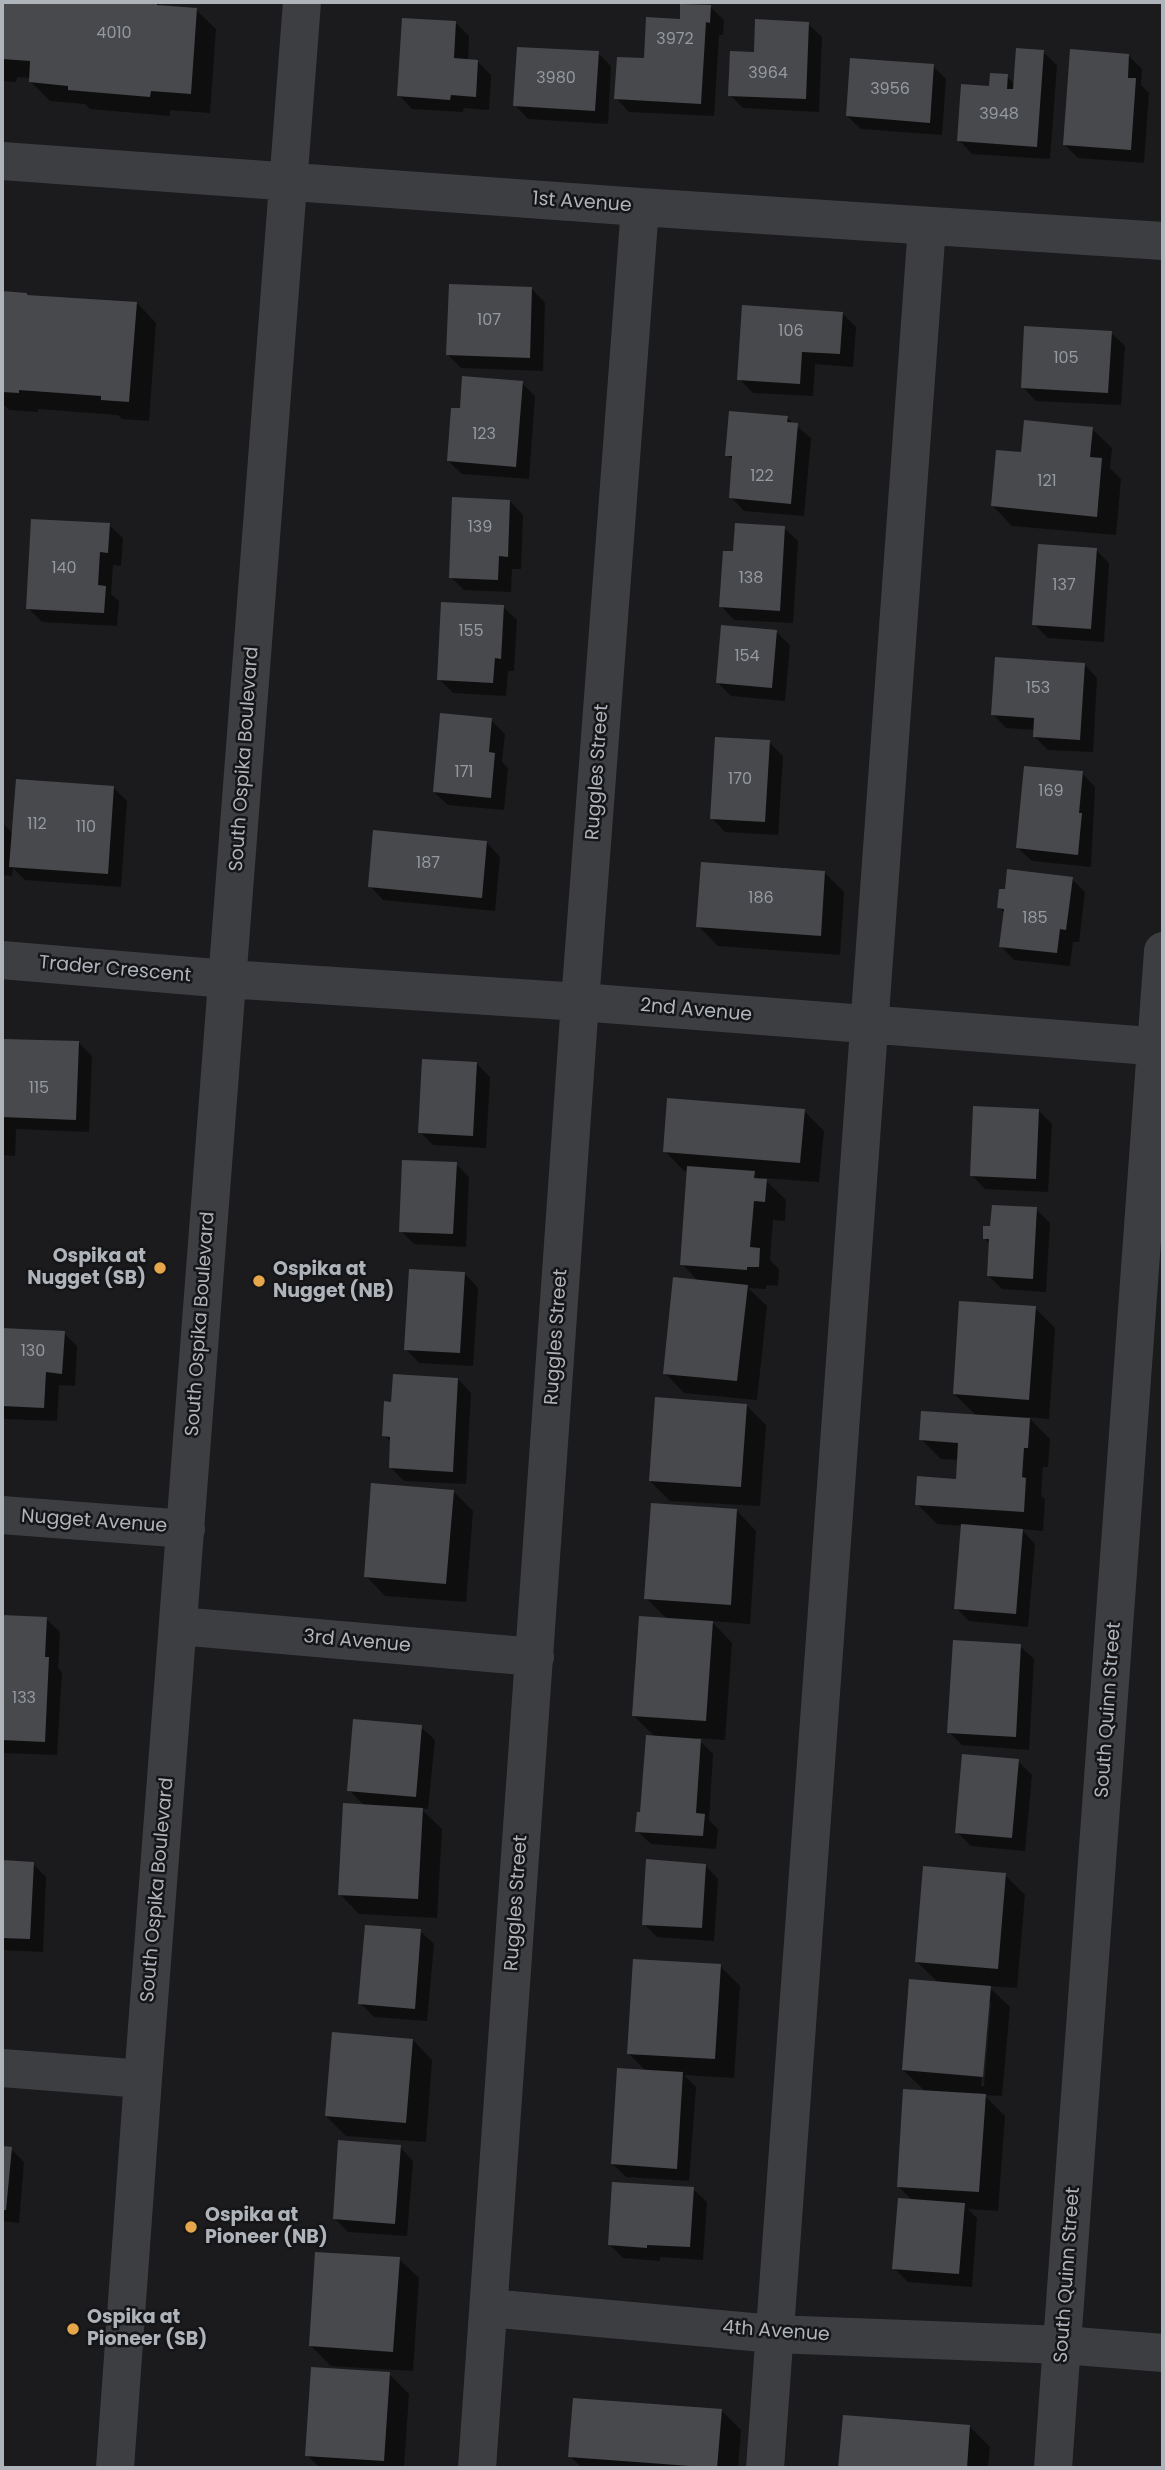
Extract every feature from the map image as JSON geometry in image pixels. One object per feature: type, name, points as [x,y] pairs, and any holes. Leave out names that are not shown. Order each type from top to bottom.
[{"type":"street","name":"South Ospika Boulevard","points":[[115,2468],[302,2]]},
{"type":"street","name":"1st Avenue","points":[[2,161],[1163,241]]},
{"type":"street","name":"Ruggles Street","points":[[477,2468],[580,1002],[640,207]]},
{"type":"street","points":[[765,2468],[927,226]]},
{"type":"street","name":"South Quinn Street","points":[[1053,2468],[1160,1047],[1163,951]]},
{"type":"street","name":"Trader Crescent","points":[[2,960],[228,979]]},
{"type":"street","name":"2nd Avenue","points":[[228,979],[580,1002],[1160,1047]]},
{"type":"street","name":"Nugget Avenue","points":[[2,1515],[186,1529]]},
{"type":"street","name":"3rd Avenue","points":[[179,1626],[534,1657]]},
{"type":"street","points":[[2,2067],[143,2080]]},
{"type":"street","name":"4th Avenue","points":[[489,2308],[774,2334],[1062,2345],[1163,2354]]},
{"type":"building","points":[[2,2],[157,2],[157,5],[197,8],[191,94],[151,91],[150,97],[68,90],[68,86],[29,82],[30,61],[2,59]]},
{"type":"building","points":[[680,4],[711,5],[710,23],[706,22],[701,104],[614,99],[617,57],[644,58],[646,17],[680,19]]},
{"type":"building","points":[[402,18],[456,21],[454,58],[478,60],[476,97],[451,95],[450,100],[397,96]]},
{"type":"building","points":[[755,19],[809,22],[806,99],[728,96],[730,51],[754,52]]},
{"type":"building","points":[[517,47],[599,51],[595,111],[513,106]]},
{"type":"building","points":[[1016,48],[1044,50],[1037,147],[957,141],[961,84],[989,86],[990,73],[1008,74],[1007,89],[1013,89]]},
{"type":"building","points":[[1070,49],[1129,54],[1128,78],[1136,78],[1131,150],[1063,145]]},
{"type":"building","points":[[850,58],[934,64],[930,123],[846,116]]},
{"type":"building","points":[[449,284],[532,287],[530,358],[446,355]]},
{"type":"building","points":[[2,291],[137,302],[129,402],[101,400],[101,396],[19,390],[19,393],[2,392]]},
{"type":"building","points":[[742,305],[843,312],[840,354],[802,352],[800,384],[737,380]]},
{"type":"building","points":[[1024,326],[1112,331],[1108,393],[1021,388]]},
{"type":"building","points":[[462,376],[523,381],[516,467],[447,461],[451,408],[460,408]]},
{"type":"building","points":[[729,411],[788,416],[787,422],[798,423],[791,504],[729,498],[732,456],[725,456]]},
{"type":"building","points":[[1024,420],[1093,427],[1090,457],[1102,458],[1097,517],[991,506],[996,450],[1021,452]]},
{"type":"building","points":[[452,497],[510,500],[508,557],[499,556],[498,580],[449,578]]},
{"type":"building","points":[[31,519],[110,523],[108,553],[100,552],[98,585],[106,586],[104,613],[26,609]]},
{"type":"building","points":[[735,523],[785,526],[780,611],[719,607],[723,551],[733,551]]},
{"type":"building","points":[[1038,544],[1097,548],[1091,629],[1032,625]]},
{"type":"building","points":[[441,602],[504,605],[501,659],[495,658],[493,683],[437,680]]},
{"type":"building","points":[[721,625],[777,630],[772,688],[716,683]]},
{"type":"building","points":[[995,657],[1085,663],[1080,740],[1033,737],[1034,718],[991,715]]},
{"type":"building","points":[[440,713],[492,718],[489,752],[495,753],[491,798],[433,792]]},
{"type":"building","points":[[715,737],[770,740],[765,822],[710,819]]},
{"type":"building","points":[[1024,766],[1083,771],[1078,855],[1016,848]]},
{"type":"building","points":[[16,779],[114,786],[108,874],[9,867]]},
{"type":"building","points":[[373,830],[487,841],[482,898],[368,887]]},
{"type":"building","points":[[701,862],[825,871],[821,936],[696,927]]},
{"type":"building","points":[[1007,869],[1073,877],[1066,930],[1060,929],[1057,953],[999,947],[1004,909],[997,908],[999,889],[1005,889]]},
{"type":"building","points":[[3,1039],[79,1041],[76,1120],[2,1117]]},
{"type":"building","points":[[422,1059],[477,1062],[473,1136],[418,1133]]},
{"type":"building","points":[[667,1098],[805,1109],[800,1163],[663,1152]]},
{"type":"building","points":[[973,1106],[1039,1109],[1036,1179],[970,1176]]},
{"type":"building","points":[[402,1160],[457,1162],[453,1234],[399,1232]]},
{"type":"building","points":[[687,1166],[755,1171],[754,1178],[767,1179],[765,1202],[754,1201],[750,1247],[760,1248],[759,1267],[747,1267],[747,1270],[680,1265]]},
{"type":"building","points":[[992,1205],[1037,1207],[1033,1279],[987,1276],[989,1239],[983,1239],[983,1226],[990,1226]]},
{"type":"building","points":[[409,1269],[465,1272],[460,1353],[404,1350]]},
{"type":"building","points":[[673,1277],[748,1285],[737,1381],[663,1374]]},
{"type":"building","points":[[959,1301],[1036,1306],[1029,1400],[953,1394]]},
{"type":"building","points":[[2,1328],[65,1331],[62,1374],[46,1372],[44,1408],[2,1406]]},
{"type":"building","points":[[393,1374],[458,1378],[453,1472],[389,1468],[390,1437],[382,1436],[384,1401],[391,1402]]},
{"type":"building","points":[[655,1397],[747,1404],[741,1487],[649,1481]]},
{"type":"building","points":[[921,1411],[1030,1418],[1022,1477],[1026,1478],[1024,1512],[915,1505],[917,1476],[956,1479],[958,1443],[919,1440]]},
{"type":"building","points":[[371,1483],[454,1490],[446,1584],[364,1577]]},
{"type":"building","points":[[651,1503],[737,1509],[731,1605],[644,1599]]},
{"type":"building","points":[[961,1524],[1023,1529],[1016,1614],[954,1609]]},
{"type":"building","points":[[2,1615],[47,1617],[45,1657],[49,1657],[45,1742],[2,1740]]},
{"type":"building","points":[[639,1616],[713,1621],[706,1721],[632,1716]]},
{"type":"building","points":[[953,1640],[1021,1644],[1016,1737],[947,1733]]},
{"type":"building","points":[[353,1719],[422,1725],[416,1797],[347,1791]]},
{"type":"building","points":[[646,1735],[701,1739],[696,1813],[705,1814],[703,1836],[635,1832],[637,1812],[640,1812]]},
{"type":"building","points":[[962,1754],[1019,1759],[1012,1838],[955,1833]]},
{"type":"building","points":[[343,1803],[423,1808],[418,1899],[338,1895]]},
{"type":"building","points":[[646,1859],[706,1864],[702,1928],[642,1925]]},
{"type":"building","points":[[2,1860],[34,1862],[30,1939],[2,1938]]},
{"type":"building","points":[[923,1866],[1006,1873],[998,1969],[915,1962]]},
{"type":"building","points":[[365,1925],[421,1929],[415,2009],[358,2004]]},
{"type":"building","points":[[633,1959],[721,1964],[715,2059],[627,2054]]},
{"type":"building","points":[[909,1979],[991,1986],[983,2077],[902,2070]]},
{"type":"building","points":[[332,2032],[413,2039],[406,2123],[325,2116]]},
{"type":"building","points":[[617,2068],[683,2072],[677,2169],[611,2164]]},
{"type":"building","points":[[903,2089],[986,2094],[979,2192],[897,2187]]},
{"type":"building","points":[[338,2140],[401,2145],[395,2224],[333,2219]]},
{"type":"building","points":[[2,2146],[12,2147],[6,2210],[2,2210]]},
{"type":"building","points":[[612,2182],[694,2187],[690,2247],[608,2245]]},
{"type":"building","points":[[898,2198],[965,2203],[959,2274],[892,2269]]},
{"type":"building","points":[[315,2252],[400,2257],[393,2352],[309,2346]]},
{"type":"building","points":[[311,2367],[390,2372],[384,2461],[305,2456]]},
{"type":"building","points":[[573,2398],[722,2409],[717,2468],[568,2457]]},
{"type":"building","points":[[843,2415],[970,2425],[967,2468],[838,2468]]},
{"type":"place","name":"Ospika at Nugget (SB)","points":[[160,1268]]},
{"type":"place","name":"Ospika at Nugget (NB)","points":[[259,1281]]},
{"type":"place","name":"Ospika at Pioneer (NB)","points":[[191,2227]]},
{"type":"place","name":"Ospika at Pioneer (SB)","points":[[73,2329]]}]
